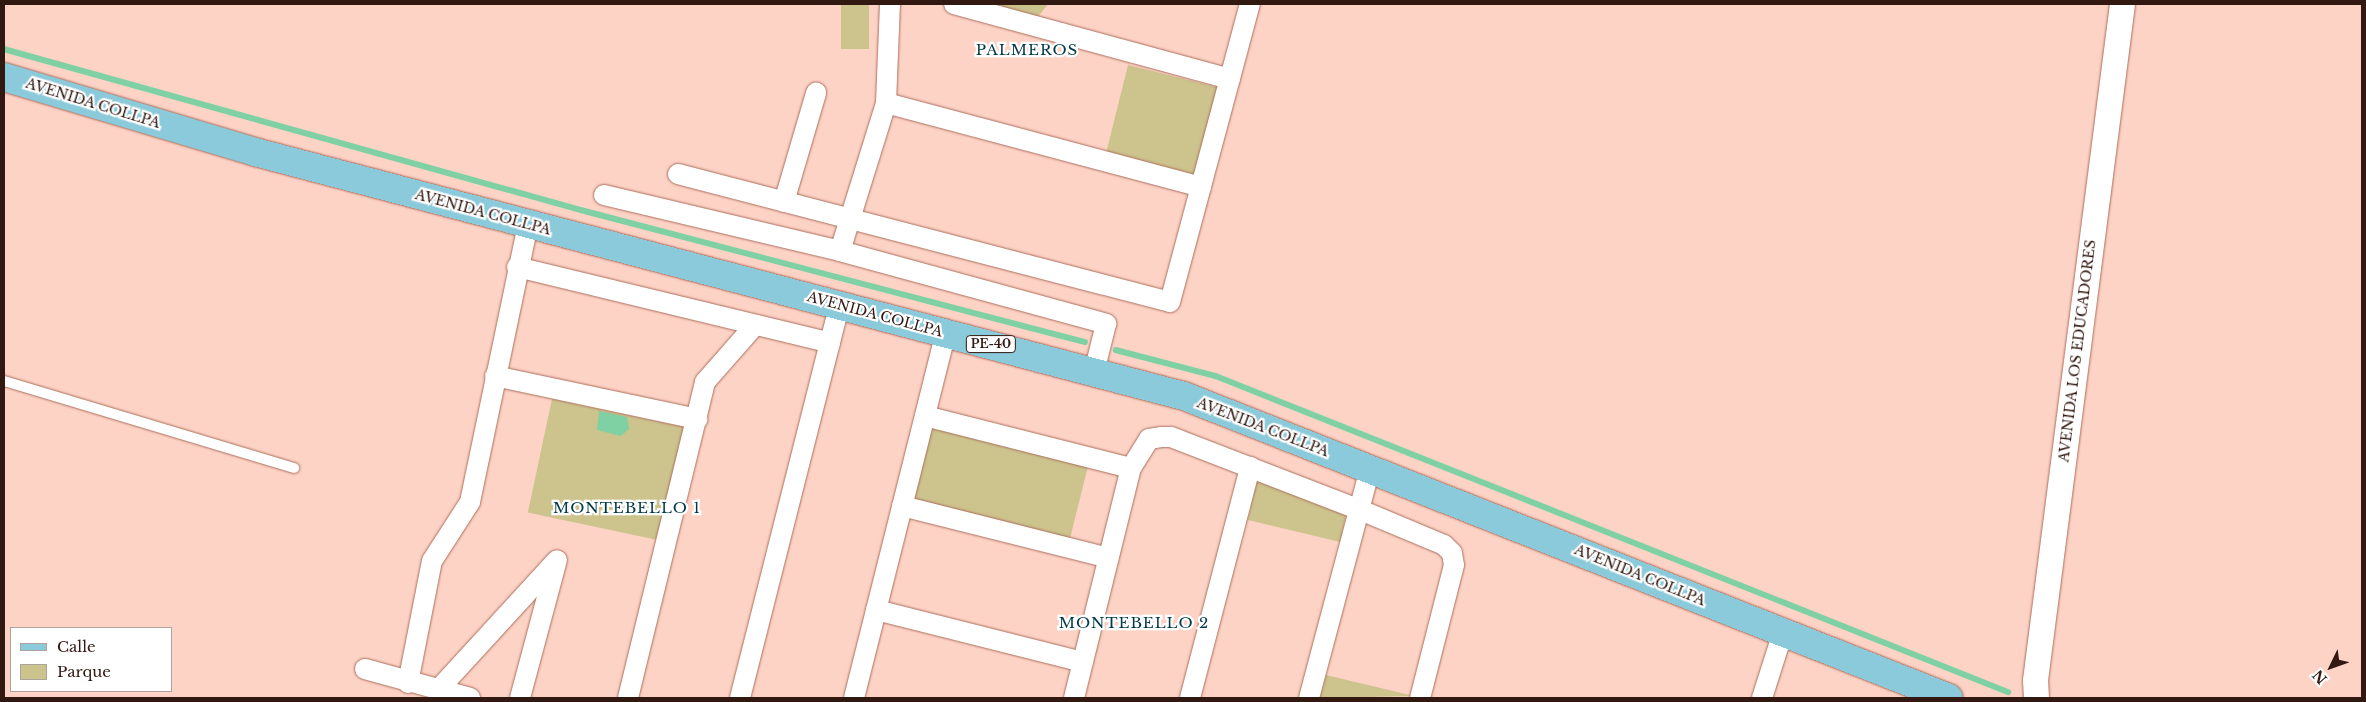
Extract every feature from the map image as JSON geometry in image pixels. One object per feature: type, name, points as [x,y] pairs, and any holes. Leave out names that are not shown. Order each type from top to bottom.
[{"type":"main road","name":"AVENIDA COLLPA","points":[[4,77],[256,152],[528,225],[840,304],[1184,396],[1949,698]]},
{"type":"street","points":[[840,252],[848,220],[886,103],[890,4]]},
{"type":"street","points":[[954,4],[1230,79]]},
{"type":"street","points":[[678,174],[848,220],[1170,302],[1250,4]]},
{"type":"street","name":"AVENIDA LOS EDUCADORES","points":[[2040,696],[2122,4]]},
{"type":"street","points":[[784,202],[816,93]]},
{"type":"street","points":[[886,103],[1201,188]]},
{"type":"street","points":[[604,195],[840,252],[1106,324],[1094,372]]},
{"type":"street","points":[[408,683],[432,560],[470,502],[517,267],[528,225]]},
{"type":"street","points":[[517,267],[830,343]]},
{"type":"street","points":[[740,698],[840,304]]},
{"type":"street","points":[[628,698],[705,382],[755,325]]},
{"type":"street","points":[[854,698],[946,332]]},
{"type":"street","points":[[495,376],[696,419]]},
{"type":"street","points":[[925,416],[1131,468]]},
{"type":"street","points":[[1074,698],[1131,468],[1149,439],[1161,436],[1171,437],[1358,510],[1444,546],[1452,553],[1454,564],[1420,698]]},
{"type":"street","points":[[1190,698],[1250,467]]},
{"type":"street","points":[[1309,698],[1370,469]]},
{"type":"street","points":[[902,506],[1109,558]]},
{"type":"street","points":[[438,690],[557,560],[520,698]]},
{"type":"street","points":[[876,610],[1083,662]]},
{"type":"street","points":[[1762,698],[1782,632]]},
{"type":"street","points":[[365,669],[408,683],[470,698]]},
{"type":"lane","points":[[4,381],[294,468]]},
{"type":"green space","points":[[841,4],[869,4],[869,49],[841,49]]},
{"type":"green space","points":[[992,4],[1048,4],[1037,18]]},
{"type":"green space","points":[[1128,65],[1221,88],[1199,177],[1106,153]]},
{"type":"green space","points":[[552,399],[685,427],[661,541],[528,512]]},
{"type":"green space","points":[[930,426],[1088,465],[1070,540],[911,501]]},
{"type":"green space","points":[[1257,480],[1346,515],[1340,542],[1248,520]]},
{"type":"green space","points":[[1326,675],[1414,696],[1320,698]]},
{"type":"shaded area","points":[[599,411],[627,417],[629,429],[621,436],[597,430]]},
{"type":"waterway","points":[[4,49],[581,210],[1085,342]]},
{"type":"waterway","points":[[1116,350],[1216,376],[2008,692]]},
{"type":"district","name":"PALMEROS","points":[[1027,50]]},
{"type":"district","name":"MONTEBELLO 1","points":[[627,508]]},
{"type":"district","name":"MONTEBELLO 2","points":[[1134,623]]}]
